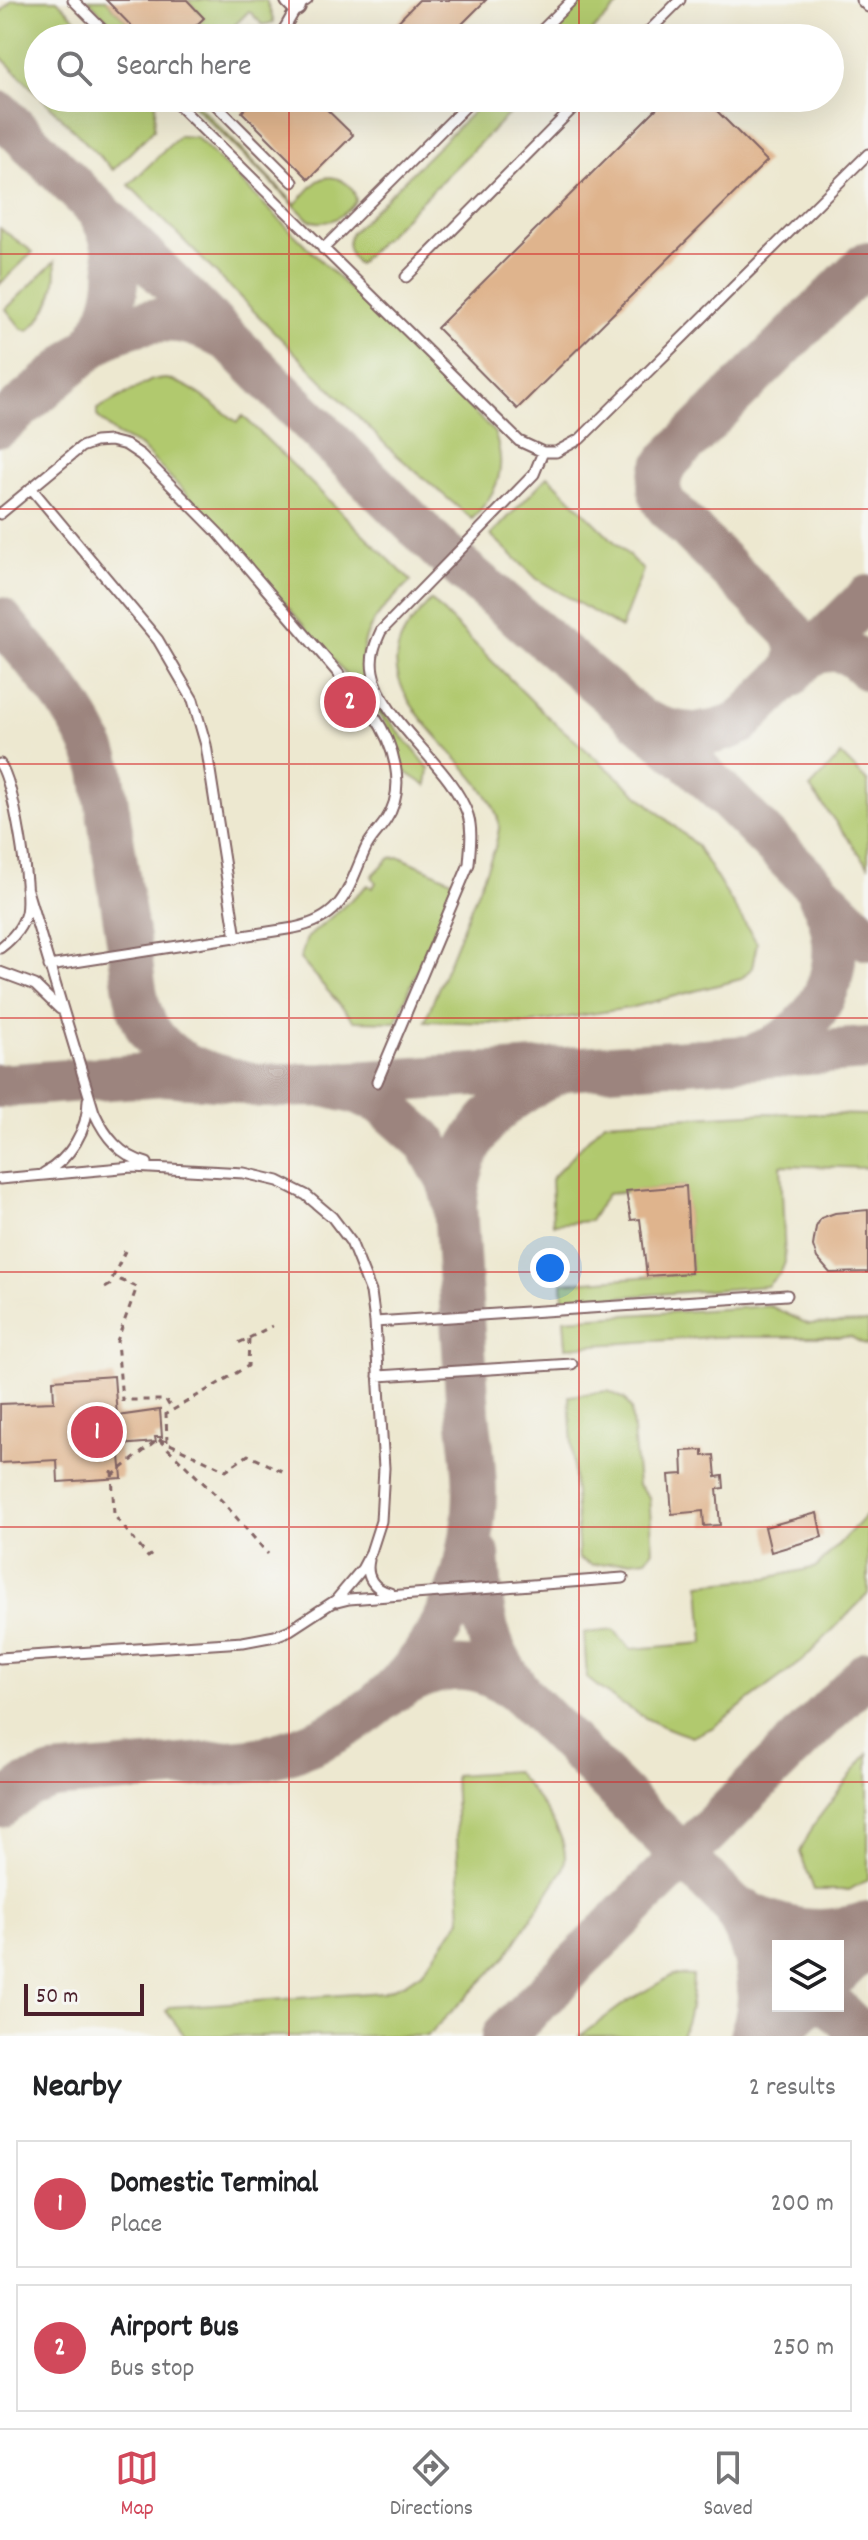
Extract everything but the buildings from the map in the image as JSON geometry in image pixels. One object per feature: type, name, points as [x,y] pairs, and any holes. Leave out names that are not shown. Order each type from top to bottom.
[{"type":"lane","points":[[73,0],[97,24]]},
{"type":"lane","points":[[548,24],[572,0]]},
{"type":"lane","points":[[656,24],[680,0]]},
{"type":"lane","points":[[861,0],[868,7]]},
{"type":"lane","points":[[288,24],[298,2]]},
{"type":"lane","points":[[185,112],[519,441],[543,452],[556,452],[580,439],[868,154]]},
{"type":"lane","points":[[223,112],[293,182]]},
{"type":"lane","points":[[323,249],[460,112]]},
{"type":"lane","points":[[406,277],[569,112]]},
{"type":"lane","points":[[0,514],[88,443],[110,441],[134,449],[237,554],[373,714],[388,738],[396,769],[392,808],[369,841],[341,902],[328,915],[304,926],[49,966]]},
{"type":"lane","points":[[377,1082],[469,864],[471,839],[469,817],[458,793],[379,694],[372,670],[373,650],[381,631],[534,474],[543,452]]},
{"type":"lane","points":[[31,488],[158,640],[193,700],[206,745],[236,938]]},
{"type":"lane","points":[[0,764],[8,779],[27,903],[21,925],[0,948]]},
{"type":"lane","points":[[26,887],[88,1097],[100,1126],[114,1144],[132,1158],[162,1166]]},
{"type":"lane","points":[[0,972],[26,980],[43,990],[65,1020]]},
{"type":"lane","points":[[34,1176],[53,1168],[75,1144],[87,1114],[88,1097]]},
{"type":"lane","points":[[0,1179],[162,1166],[253,1174],[278,1181],[306,1195],[332,1217],[351,1242],[371,1292],[375,1322],[385,1490],[381,1521],[367,1570],[371,1580],[381,1590],[402,1594]]},
{"type":"lane","points":[[375,1322],[787,1295]]},
{"type":"lane","points":[[378,1376],[572,1364]]},
{"type":"lane","points":[[324,1610],[354,1581],[371,1552]]},
{"type":"lane","points":[[0,1658],[243,1642],[275,1636],[342,1600],[623,1578]]},
{"type":"path","points":[[105,1288],[110,1285],[125,1251]]},
{"type":"path","points":[[113,1277],[137,1287],[117,1341],[122,1400],[166,1400],[172,1410]]},
{"type":"path","points":[[236,1344],[272,1326]]},
{"type":"path","points":[[167,1442],[166,1414],[248,1366],[249,1338]]},
{"type":"path","points":[[159,1440],[222,1501],[268,1554]]},
{"type":"path","points":[[155,1552],[148,1557],[114,1515],[112,1474],[159,1440],[226,1470],[248,1455],[286,1473]]},
{"type":"green space","points":[[12,0],[57,0],[81,24],[24,24],[24,80],[0,56],[0,13]]},
{"type":"green space","points":[[88,0],[106,0],[129,24],[112,24]]},
{"type":"green space","points":[[187,0],[266,0],[274,22],[262,24],[249,11],[236,24],[198,24],[204,18]]},
{"type":"green space","points":[[585,0],[624,0],[599,24],[561,24]]},
{"type":"green space","points":[[56,112],[155,112],[154,129],[113,170]]},
{"type":"green space","points":[[200,112],[205,112],[295,204],[324,178],[337,178],[352,189],[356,201],[335,219],[323,222],[309,220]]},
{"type":"green space","points":[[473,112],[511,112],[358,264],[348,250],[351,233]]},
{"type":"green space","points":[[179,136],[196,137],[494,432],[500,457],[498,479],[488,499],[472,519],[393,452],[129,185]]},
{"type":"green space","points":[[0,228],[33,252],[0,284]]},
{"type":"green space","points":[[55,261],[55,280],[46,308],[28,331],[22,329],[6,309]]},
{"type":"green space","points":[[167,379],[195,391],[237,422],[243,416],[411,581],[383,609],[370,628],[363,648],[363,668],[378,704],[429,769],[427,786],[401,769],[395,742],[381,715],[227,536],[140,446],[117,435],[97,416],[97,409],[152,380]]},
{"type":"green space","points":[[548,476],[643,570],[621,628],[537,579],[491,535]]},
{"type":"green space","points":[[431,600],[547,716],[696,845],[757,943],[752,968],[741,979],[629,1008],[526,1024],[425,1021],[495,848],[499,826],[491,802],[418,715],[404,692],[397,668],[399,645],[413,621]]},
{"type":"green space","points":[[841,755],[868,782],[868,865],[810,788]]},
{"type":"green space","points":[[400,857],[454,881],[396,1022],[354,1021],[300,959],[307,938],[368,885],[372,888],[376,883],[372,876],[390,858]]},
{"type":"green space","points":[[768,1113],[868,1115],[868,1168],[781,1165],[785,1262],[781,1272],[767,1286],[563,1301],[562,1283],[691,1273],[685,1186],[607,1194],[590,1221],[553,1224],[551,1179],[604,1122]]},
{"type":"green space","points":[[770,1306],[808,1324],[868,1322],[868,1346],[851,1337],[713,1337],[566,1347],[564,1319]]},
{"type":"green space","points":[[608,1391],[625,1399],[631,1409],[638,1485],[649,1497],[653,1550],[646,1559],[592,1565],[579,1559],[569,1396]]},
{"type":"green space","points":[[868,1513],[868,1594],[803,1660],[712,1728],[692,1737],[662,1726],[636,1713],[587,1678],[584,1633],[614,1630],[631,1649],[704,1643],[700,1584],[767,1578],[817,1567]]},
{"type":"green space","points":[[868,1753],[868,1879],[849,1890],[814,1890],[800,1852],[814,1824]]},
{"type":"green space","points":[[515,1771],[542,1804],[558,1831],[565,1858],[563,1870],[505,1958],[427,2036],[185,2036],[166,2011],[170,2007],[383,1992],[423,1971],[461,1919],[454,1775]]},
{"type":"green space","points":[[673,1975],[693,1976],[690,2007],[681,2036],[580,2036],[626,2002]]},
{"type":"taxiway","points":[[0,113],[438,548],[698,769],[868,939]]},
{"type":"taxiway","points":[[102,217],[115,250],[117,283],[109,315],[92,346],[122,329],[154,321],[188,323],[220,336]]},
{"type":"taxiway","points":[[789,677],[797,654],[791,631],[669,509],[661,497],[660,478],[669,460],[868,264]]},
{"type":"taxiway","points":[[0,425],[92,346]]},
{"type":"taxiway","points":[[648,723],[671,731],[694,734],[717,731],[740,723],[868,597]]},
{"type":"taxiway","points":[[0,619],[72,709],[94,748],[102,770],[134,985],[143,1019],[164,1049],[183,1063],[229,1079]]},
{"type":"taxiway","points":[[812,654],[828,650],[843,651],[868,669]]},
{"type":"taxiway","points":[[760,1053],[783,1042],[802,1027],[817,1009],[827,988],[833,965],[834,942],[829,918],[819,895]]},
{"type":"taxiway","points":[[325,1085],[868,1049]]},
{"type":"taxiway","points":[[0,1806],[27,1786],[53,1777],[254,1760],[299,1748],[340,1729],[376,1705],[408,1674],[434,1640],[454,1600],[467,1557],[474,1511],[455,1206],[459,1179],[475,1138],[487,1121],[520,1094],[564,1069]]},
{"type":"taxiway","points":[[0,1086],[164,1074],[229,1079],[260,1086],[325,1085],[358,1093],[382,1103],[427,1143],[449,1183],[455,1206]]},
{"type":"taxiway","points":[[478,1554],[487,1630],[510,1679],[524,1697],[772,1945]]},
{"type":"taxiway","points":[[399,1688],[431,1673],[460,1669],[489,1675],[519,1693]]},
{"type":"taxiway","points":[[503,2036],[868,1672]]},
{"type":"taxiway","points":[[745,1911],[775,1924],[805,1930],[836,1930],[868,1923]]},
{"type":"taxiway","points":[[739,1918],[756,1961],[758,1976],[758,2006],[751,2036]]},
{"type":"taxiway","points":[[844,1967],[868,1944]]},
{"type":"taxiway","points":[[775,2036],[799,2012]]},
{"type":"taxiway","points":[[839,2012],[863,2036]]},
{"type":"place","name":"Airport Bus","points":[[350,702]]},
{"type":"place","name":"Domestic Terminal","points":[[97,1432]]}]
